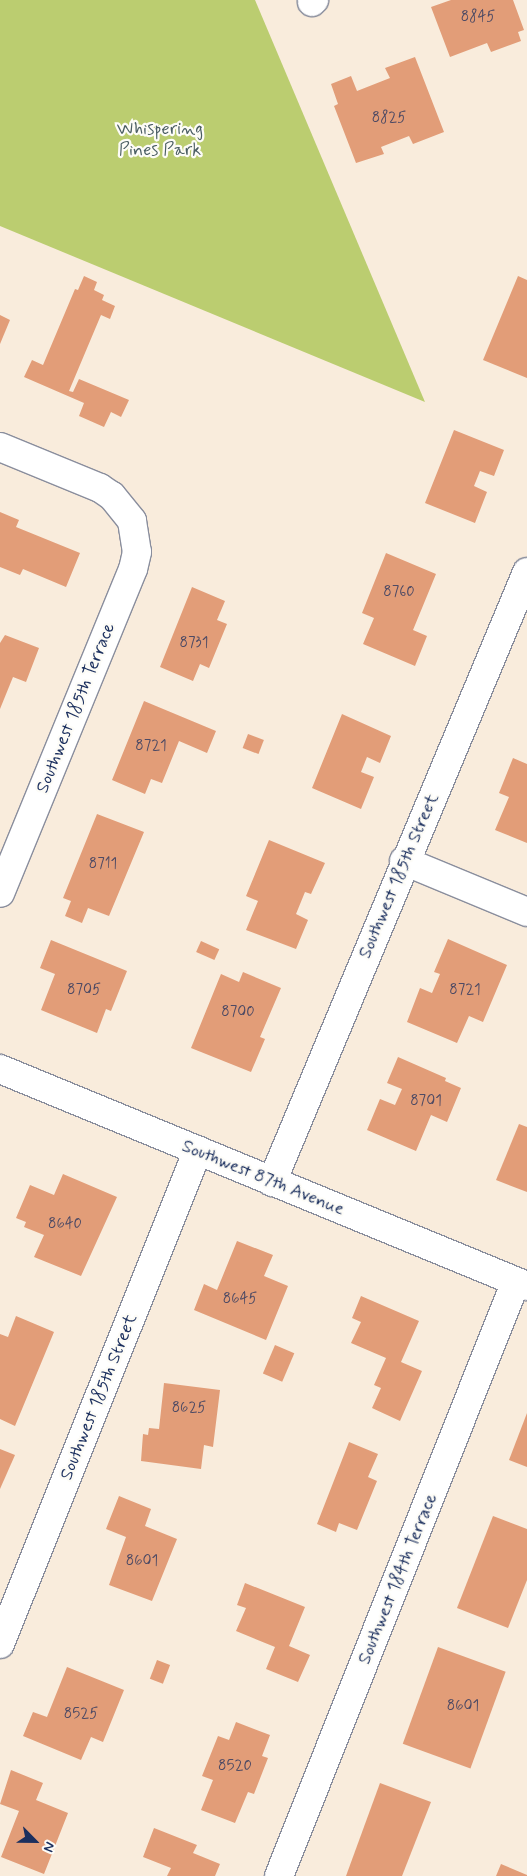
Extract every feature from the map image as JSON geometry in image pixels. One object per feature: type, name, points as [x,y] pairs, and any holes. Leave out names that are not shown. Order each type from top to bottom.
[{"type":"street","name":"Southwest 185th Terrace","points":[[0,447],[100,488],[124,508],[132,521],[136,552],[133,570],[0,893]]},
{"type":"street","name":"Southwest 185th Street","points":[[272,1182],[404,862],[527,572]]},
{"type":"street","points":[[404,862],[527,912]]},
{"type":"street","name":"Southwest 87th Avenue","points":[[0,1069],[522,1284]]},
{"type":"street","name":"Southwest 185th Street","points":[[0,1644],[198,1150]]},
{"type":"street","name":"Southwest 184th Terrace","points":[[280,1876],[522,1284]]},
{"type":"green space","name":"Whispering Pines Park","points":[[0,0],[255,0],[425,402],[0,226]]},
{"type":"building","points":[[451,0],[513,0],[524,30],[518,32],[521,41],[491,52],[487,43],[450,57],[431,7]]},
{"type":"building","points":[[415,57],[444,132],[413,144],[409,136],[381,147],[384,154],[356,163],[334,106],[338,104],[331,84],[351,76],[357,91],[390,78],[385,68]]},
{"type":"building","points":[[84,276],[97,282],[94,290],[104,295],[102,300],[115,306],[110,319],[101,315],[69,391],[73,392],[79,379],[129,400],[121,417],[111,412],[104,427],[79,416],[84,403],[24,377],[32,360],[43,365],[75,289],[78,290]]},
{"type":"building","points":[[518,276],[527,280],[527,378],[483,360]]},
{"type":"building","points":[[0,315],[10,320],[0,344]]},
{"type":"building","points":[[454,430],[504,450],[494,476],[480,471],[474,486],[487,492],[475,523],[425,503]]},
{"type":"building","points":[[0,512],[19,520],[16,527],[80,553],[66,587],[23,569],[20,575],[0,567]]},
{"type":"building","points":[[386,553],[436,574],[413,630],[427,636],[415,666],[363,644],[374,618],[362,613]]},
{"type":"building","points":[[192,587],[225,601],[217,620],[227,624],[209,668],[200,664],[193,681],[160,667]]},
{"type":"building","points":[[5,635],[39,648],[26,682],[13,677],[0,709],[0,643]]},
{"type":"building","points":[[144,701],[216,731],[207,753],[179,741],[162,783],[151,779],[145,794],[112,780]]},
{"type":"building","points":[[342,714],[391,736],[380,763],[367,757],[361,772],[374,777],[361,809],[312,788]]},
{"type":"building","points":[[248,734],[264,740],[258,754],[243,748]]},
{"type":"building","points":[[513,758],[527,764],[527,843],[495,830],[509,797],[499,793]]},
{"type":"building","points":[[97,814],[144,832],[109,916],[88,908],[82,923],[65,916],[71,901],[63,898]]},
{"type":"building","points":[[269,840],[325,863],[311,894],[305,892],[296,914],[308,920],[296,949],[246,930],[258,901],[246,896]]},
{"type":"building","points":[[448,939],[507,965],[483,1022],[469,1016],[457,1043],[407,1022],[420,988],[432,993],[440,974],[434,972]]},
{"type":"building","points":[[51,940],[127,971],[111,1011],[106,1009],[97,1033],[41,1010],[55,974],[40,968]]},
{"type":"building","points":[[201,941],[219,949],[214,960],[196,952]]},
{"type":"building","points":[[243,972],[281,988],[260,1037],[265,1039],[251,1072],[191,1048],[221,974],[239,982]]},
{"type":"building","points":[[398,1057],[446,1078],[445,1081],[461,1088],[447,1122],[431,1115],[416,1151],[367,1130],[380,1099],[395,1105],[402,1089],[387,1083]]},
{"type":"building","points":[[519,1124],[527,1127],[527,1192],[496,1180]]},
{"type":"building","points":[[63,1174],[117,1197],[81,1276],[34,1257],[44,1235],[24,1227],[26,1222],[16,1218],[30,1185],[54,1195]]},
{"type":"building","points":[[237,1241],[273,1255],[264,1276],[288,1286],[266,1340],[194,1310],[204,1284],[217,1290]]},
{"type":"building","points":[[361,1296],[419,1321],[401,1362],[422,1371],[400,1421],[372,1408],[381,1388],[374,1385],[386,1358],[351,1343],[361,1322],[352,1318]]},
{"type":"building","points":[[16,1316],[54,1332],[15,1426],[0,1419],[0,1334],[8,1337]]},
{"type":"building","points":[[275,1345],[294,1353],[282,1382],[263,1374]]},
{"type":"building","points":[[164,1383],[220,1390],[213,1447],[204,1445],[201,1469],[141,1461],[143,1434],[148,1435],[149,1428],[159,1429]]},
{"type":"building","points":[[527,1413],[527,1467],[509,1460]]},
{"type":"building","points":[[349,1442],[378,1454],[368,1477],[377,1481],[357,1530],[339,1523],[336,1532],[317,1524]]},
{"type":"building","points":[[0,1449],[15,1455],[0,1489]]},
{"type":"building","points":[[119,1496],[151,1509],[145,1526],[177,1539],[152,1601],[109,1585],[126,1537],[106,1529]]},
{"type":"building","points":[[493,1516],[527,1529],[527,1580],[508,1628],[457,1608]]},
{"type":"building","points":[[245,1583],[305,1607],[289,1646],[310,1655],[298,1682],[266,1669],[275,1647],[236,1631],[246,1608],[237,1605]]},
{"type":"building","points":[[438,1647],[506,1672],[470,1768],[403,1744]]},
{"type":"building","points":[[157,1660],[170,1665],[163,1684],[150,1679]]},
{"type":"building","points":[[67,1667],[124,1690],[103,1742],[91,1737],[81,1760],[23,1736],[33,1712],[47,1717]]},
{"type":"building","points":[[236,1722],[270,1735],[262,1756],[268,1758],[254,1794],[248,1792],[235,1823],[201,1810],[213,1780],[202,1776],[218,1736],[229,1740]]},
{"type":"building","points":[[11,1770],[43,1783],[36,1800],[68,1813],[44,1874],[1,1857],[19,1811],[0,1804]]},
{"type":"building","points":[[380,1783],[431,1802],[402,1876],[346,1876]]},
{"type":"building","points":[[154,1828],[197,1845],[193,1853],[220,1864],[215,1876],[167,1876],[171,1868],[143,1857]]},
{"type":"building","points":[[501,1864],[527,1875],[527,1876],[496,1876]]}]
